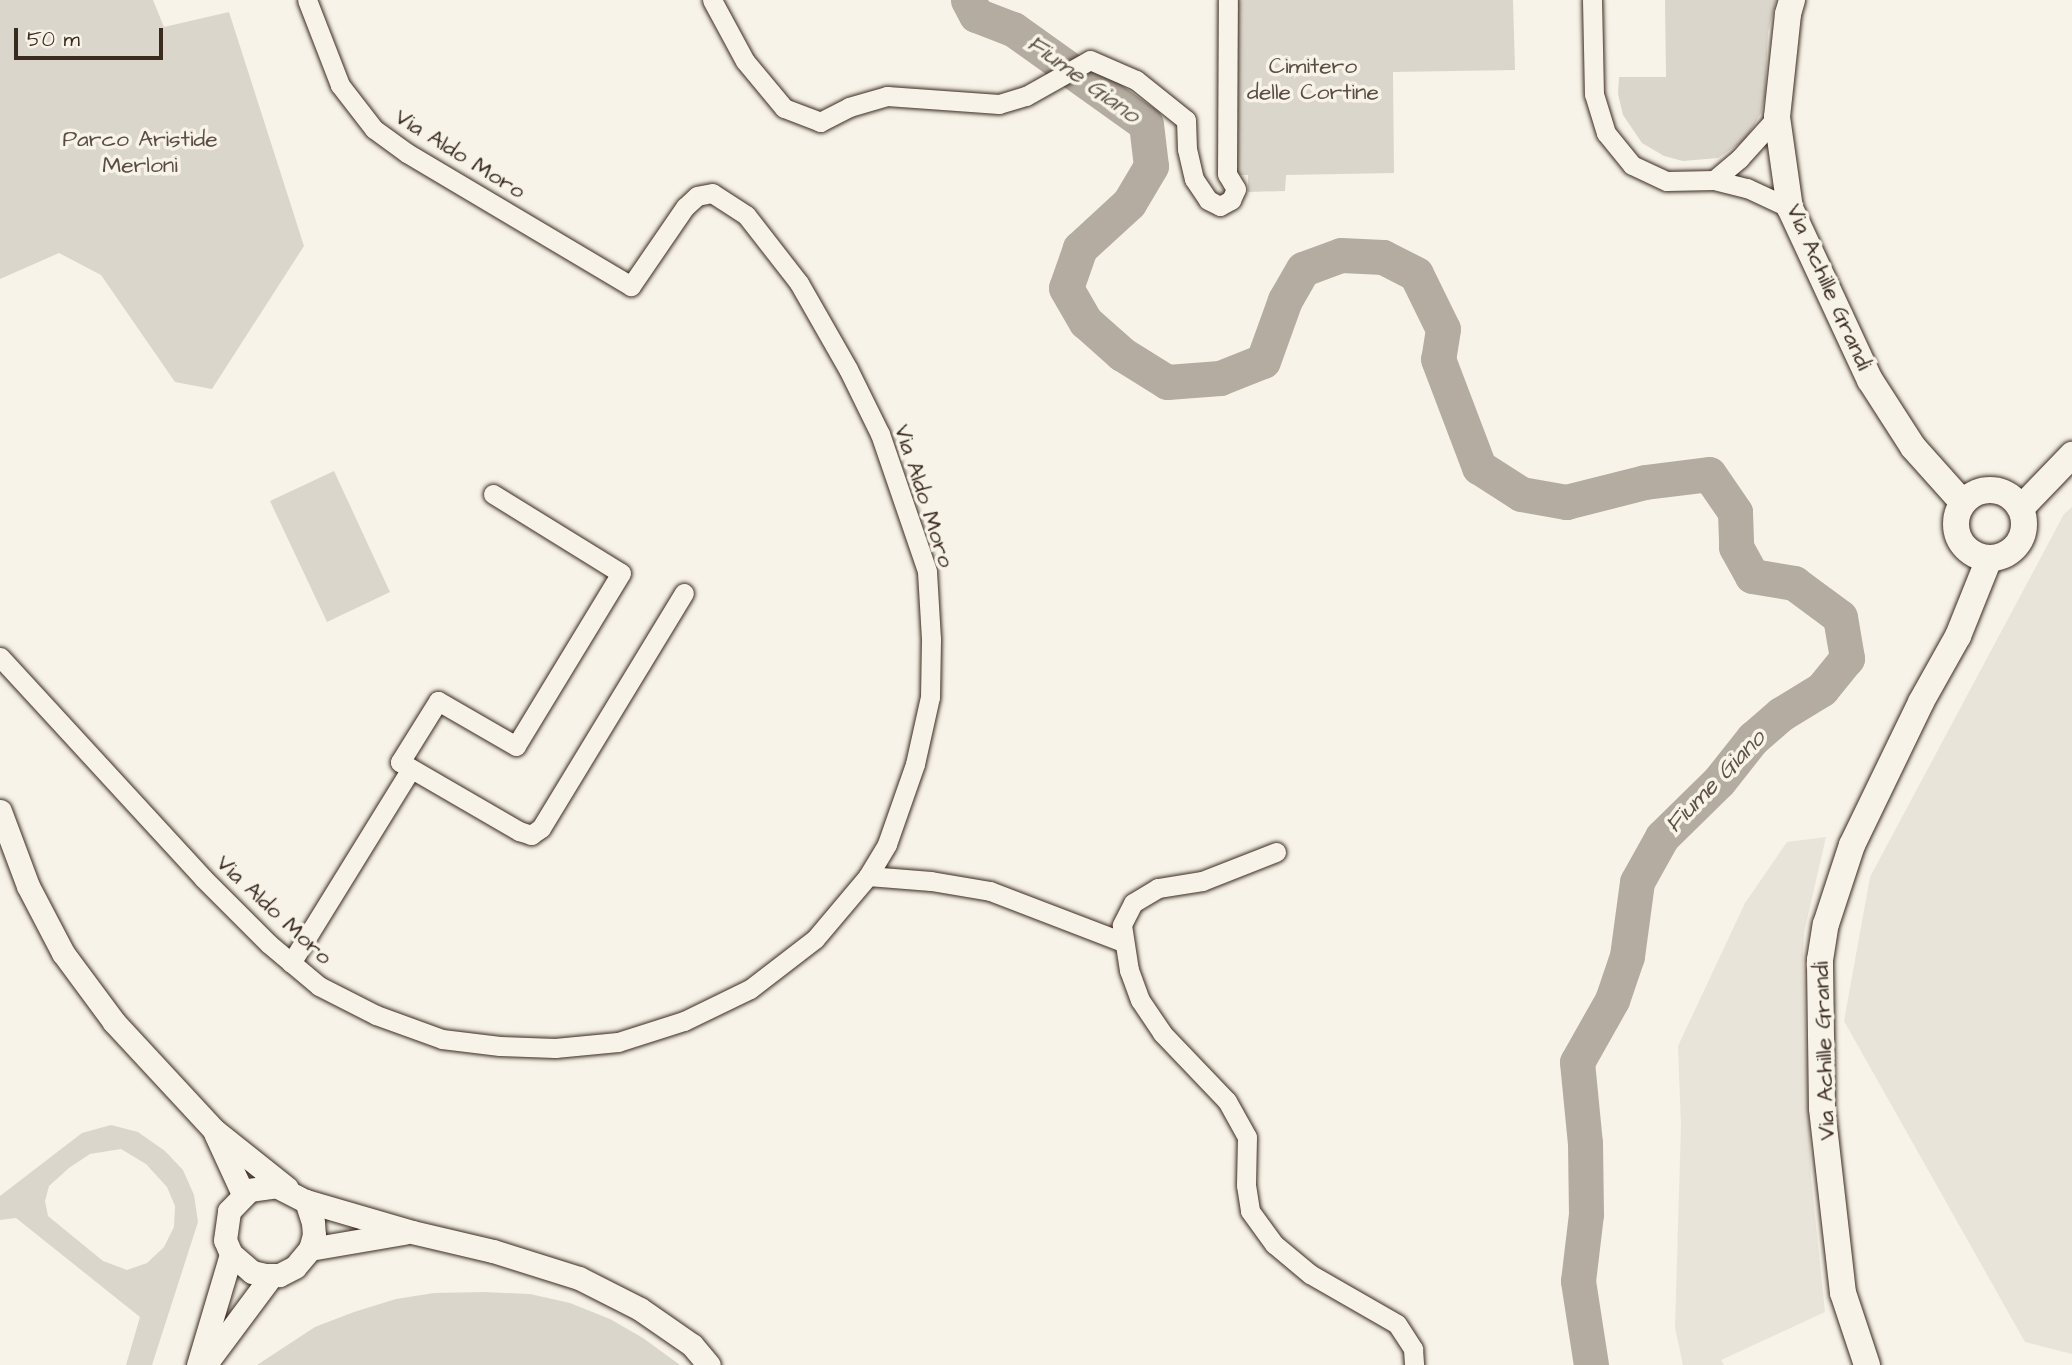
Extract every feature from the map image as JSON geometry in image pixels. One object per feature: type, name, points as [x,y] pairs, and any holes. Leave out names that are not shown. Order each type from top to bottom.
[{"type":"main road","name":"Via Achille Grandi","points":[[1792,0],[1788,14],[1777,117],[1790,208],[1870,380],[1913,447],[1963,503]]},
{"type":"main road","points":[[2021,508],[2072,455]]},
{"type":"main road","points":[[1982,490],[2005,492],[2021,508],[2025,518],[2022,538],[2008,554],[1989,559],[1969,551],[1957,534],[1956,523],[1963,503],[1982,490]]},
{"type":"main road","name":"Via Achille Grandi","points":[[1867,1365],[1842,1280],[1822,1108],[1820,960],[1826,924],[1852,845],[1921,702],[1958,636],[1989,559]]},
{"type":"street","name":"Via Aldo Moro","points":[[4,663],[203,878],[291,963],[319,986],[365,1009],[442,1039],[500,1046],[555,1048],[618,1042],[684,1021],[750,989],[815,939],[868,876],[887,844],[911,775],[930,697],[931,639],[927,570],[880,434],[848,369],[799,284],[746,215],[712,194],[696,196],[685,207],[631,286],[407,153],[374,129],[340,85],[307,0]]},
{"type":"street","points":[[712,0],[745,61],[784,108],[820,122],[849,107],[887,96],[999,104],[1026,96],[1090,60],[1136,80],[1186,120],[1187,149],[1194,179],[1208,200],[1220,206],[1231,200],[1236,189],[1227,174],[1228,0]]},
{"type":"street","points":[[1592,0],[1594,94],[1606,133],[1632,165],[1667,181],[1714,180],[1747,188],[1790,208]]},
{"type":"street","points":[[1714,180],[1740,159],[1777,117]]},
{"type":"street","points":[[493,494],[621,573],[516,746],[438,701],[400,762],[519,831],[531,835],[541,828],[684,593]]},
{"type":"street","points":[[291,963],[411,769]]},
{"type":"street","points":[[0,811],[28,886],[63,953],[114,1022],[214,1130],[298,1196],[313,1222],[310,1249],[295,1267],[272,1275],[251,1272],[231,1254],[225,1240],[225,1226],[229,1212],[243,1194],[262,1186],[298,1196],[412,1232],[493,1251],[579,1279],[640,1310],[692,1346],[709,1365]]},
{"type":"street","points":[[1276,852],[1202,881],[1158,888],[1133,903],[1122,925],[1123,942],[1140,1000],[1162,1033],[1227,1101],[1247,1137],[1246,1185],[1250,1211],[1274,1244],[1310,1274],[1397,1324],[1413,1349],[1414,1365]]},
{"type":"street","points":[[868,876],[931,881],[990,891],[1123,942]]},
{"type":"street","points":[[214,1130],[243,1194]]},
{"type":"street","points":[[310,1249],[412,1232]]},
{"type":"street","points":[[198,1365],[231,1254]]},
{"type":"street","points":[[205,1365],[272,1275]]},
{"type":"shaded area","points":[[2072,507],[2072,1354],[2025,1342],[1844,1021],[1870,877],[2064,514]]},
{"type":"shaded area","points":[[1826,837],[1804,933],[1803,959],[1811,1177],[1825,1312],[1721,1360],[1724,1365],[1683,1365],[1675,1328],[1681,1125],[1678,1046],[1745,903],[1787,842]]},
{"type":"green space","name":"Parco Aristide Merloni","points":[[0,0],[153,0],[164,27],[229,12],[304,246],[212,389],[175,382],[101,275],[59,253],[0,279]]},
{"type":"green space","name":"Cimitero delle Cortine","points":[[1232,0],[1513,0],[1515,70],[1393,72],[1394,173],[1286,175],[1285,191],[1248,192],[1248,175],[1235,175]]},
{"type":"green space","points":[[1665,0],[1776,0],[1768,32],[1765,95],[1761,113],[1746,139],[1718,158],[1683,161],[1664,156],[1642,143],[1623,115],[1618,94],[1619,77],[1666,77]]},
{"type":"green space","points":[[334,471],[390,592],[327,622],[270,501]]},
{"type":"green space","points":[[111,1125],[138,1132],[165,1151],[183,1170],[194,1195],[198,1222],[152,1365],[126,1365],[140,1317],[16,1218],[0,1220],[0,1196],[82,1133]],"holes":[[[121,1149],[146,1164],[167,1187],[175,1206],[174,1227],[164,1247],[147,1263],[127,1270],[103,1261],[48,1216],[45,1201],[49,1186],[90,1154]]]},
{"type":"green space","points":[[434,1293],[530,1294],[570,1303],[610,1319],[643,1338],[680,1365],[257,1365],[315,1327],[354,1312],[396,1299]]},
{"type":"waterway","name":"Fiume Giano","points":[[968,0],[976,15],[1013,29],[1146,124],[1151,166],[1129,203],[1080,248],[1066,288],[1086,322],[1122,354],[1167,382],[1220,378],[1263,361],[1285,300],[1303,269],[1341,255],[1383,257],[1416,274],[1443,329],[1438,359],[1479,467],[1521,494],[1566,502],[1645,482],[1709,474],[1735,512],[1736,547],[1752,576],[1794,583],[1840,617],[1847,658],[1822,689],[1781,714],[1753,738],[1719,781],[1662,837],[1637,882],[1627,956],[1612,1000],[1577,1062],[1585,1143],[1586,1214],[1578,1281],[1591,1365]]}]
